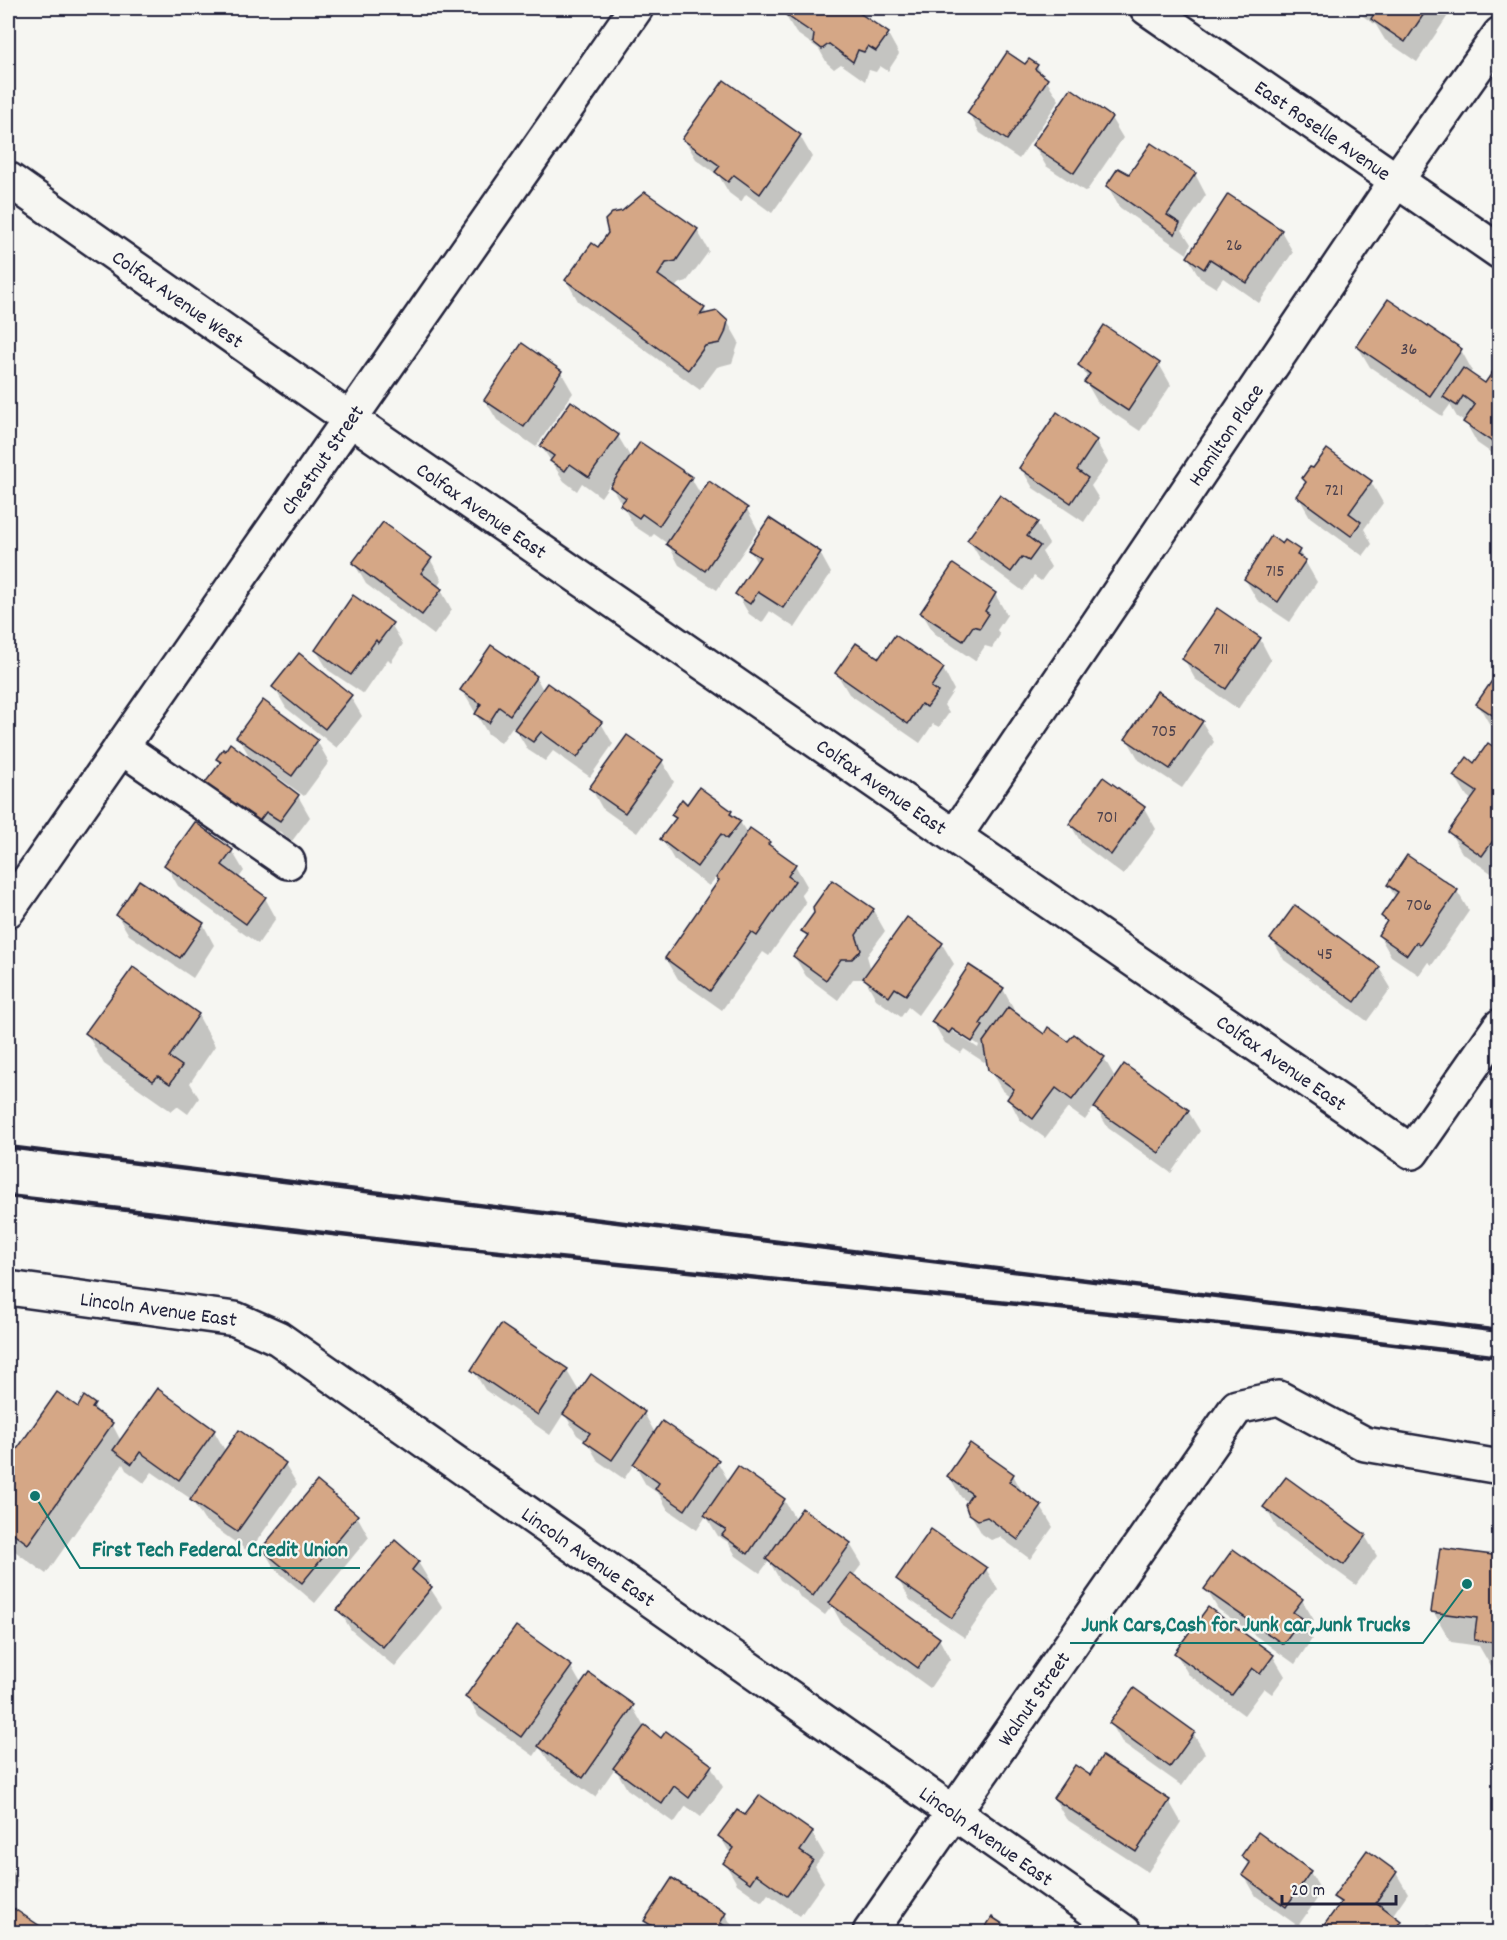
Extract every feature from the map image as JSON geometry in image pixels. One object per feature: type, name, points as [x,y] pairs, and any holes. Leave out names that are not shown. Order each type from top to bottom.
[{"type":"street","name":"Chestnut Street","points":[[8,910],[636,8]]},
{"type":"street","name":"East Roselle Avenue","points":[[1147,8],[1500,252]]},
{"type":"street","name":"Hamilton Place","points":[[955,836],[1396,181],[1500,34]]},
{"type":"street","name":"Colfax Avenue West","points":[[8,179],[350,419]]},
{"type":"street","name":"Colfax Avenue East","points":[[350,419],[1412,1152],[1500,1026]]},
{"type":"street","points":[[121,747],[288,862]]},
{"type":"street","name":"Lincoln Avenue East","points":[[8,1288],[235,1319],[278,1338],[1124,1932]]},
{"type":"street","name":"Walnut Street","points":[[870,1932],[1238,1407],[1279,1398],[1365,1444],[1500,1467]]},
{"type":"building","points":[[786,8],[839,8],[844,11],[852,8],[889,33],[876,51],[868,46],[864,52],[858,50],[853,62],[829,44],[822,49],[813,42],[814,34],[783,13]]},
{"type":"building","points":[[1367,8],[1428,8],[1405,42],[1371,19],[1375,12]]},
{"type":"building","points":[[1007,52],[1025,64],[1029,59],[1038,65],[1035,69],[1048,79],[1007,140],[967,113]]},
{"type":"building","points":[[724,80],[801,135],[760,194],[734,175],[728,182],[715,172],[720,166],[682,139]]},
{"type":"building","points":[[1071,88],[1112,117],[1074,173],[1032,145]]},
{"type":"building","points":[[1151,143],[1196,173],[1167,215],[1180,223],[1175,234],[1106,186],[1118,168],[1129,174]]},
{"type":"building","points":[[645,192],[698,229],[676,261],[666,263],[658,275],[705,308],[700,315],[717,311],[728,321],[720,343],[705,346],[688,370],[565,280],[592,243],[598,247],[608,233],[605,220],[612,213],[622,211]]},
{"type":"building","points":[[1228,194],[1282,230],[1247,283],[1210,259],[1204,269],[1187,257]]},
{"type":"building","points":[[1388,299],[1462,349],[1430,396],[1356,346]]},
{"type":"building","points":[[1104,325],[1160,363],[1128,411],[1084,382],[1090,374],[1078,365]]},
{"type":"building","points":[[522,343],[562,371],[524,427],[484,400]]},
{"type":"building","points":[[1463,368],[1485,383],[1494,370],[1500,373],[1500,447],[1463,422],[1475,405],[1463,396],[1457,406],[1443,397]]},
{"type":"building","points":[[571,401],[619,435],[589,477],[570,464],[565,471],[550,461],[554,456],[540,446]]},
{"type":"building","points":[[1057,412],[1097,440],[1077,470],[1088,478],[1071,503],[1019,468]]},
{"type":"building","points":[[640,442],[692,477],[659,526],[642,514],[639,518],[620,505],[626,498],[610,487]]},
{"type":"building","points":[[1327,449],[1372,481],[1349,513],[1361,522],[1351,536],[1296,496],[1306,482],[1302,478],[1310,467],[1313,468]]},
{"type":"building","points":[[709,481],[748,508],[705,571],[666,544]]},
{"type":"building","points":[[1000,495],[1038,522],[1027,536],[1040,546],[1029,561],[1022,557],[1011,572],[967,540]]},
{"type":"building","points":[[769,518],[821,552],[783,608],[758,592],[750,604],[735,594],[760,557],[748,550]]},
{"type":"building","points":[[383,522],[432,558],[421,573],[442,589],[422,615],[352,563]]},
{"type":"building","points":[[1271,536],[1282,544],[1285,540],[1300,550],[1297,555],[1306,560],[1278,602],[1244,579]]},
{"type":"building","points":[[953,564],[996,593],[985,611],[989,614],[980,628],[973,626],[963,641],[920,613]]},
{"type":"building","points":[[353,595],[393,623],[378,643],[376,640],[351,675],[315,650]]},
{"type":"building","points":[[1217,608],[1261,638],[1226,689],[1182,659]]},
{"type":"building","points":[[895,635],[944,668],[931,687],[938,692],[927,707],[921,704],[908,724],[835,673],[856,643],[879,658]]},
{"type":"building","points":[[491,645],[537,676],[510,715],[499,707],[489,723],[475,714],[481,704],[460,690]]},
{"type":"building","points":[[299,653],[352,695],[325,729],[272,687]]},
{"type":"building","points":[[1500,669],[1500,720],[1476,704]]},
{"type":"building","points":[[547,683],[602,722],[577,758],[541,732],[533,742],[514,729]]},
{"type":"building","points":[[1157,691],[1203,721],[1170,769],[1125,739]]},
{"type":"building","points":[[263,700],[318,740],[292,776],[236,737]]},
{"type":"building","points":[[627,735],[663,760],[625,813],[589,788]]},
{"type":"building","points":[[230,743],[299,795],[280,821],[266,812],[257,824],[204,784],[221,762],[216,759]]},
{"type":"building","points":[[1488,743],[1500,751],[1500,831],[1482,856],[1448,832],[1477,792],[1453,776],[1467,757],[1474,763]]},
{"type":"building","points":[[1103,777],[1145,807],[1111,855],[1069,824]]},
{"type":"building","points":[[699,787],[732,811],[730,814],[741,821],[727,839],[721,834],[697,867],[660,839],[676,818],[671,815],[682,799],[687,804]]},
{"type":"building","points":[[195,822],[233,850],[222,865],[266,897],[246,924],[164,865]]},
{"type":"building","points":[[750,828],[796,864],[788,876],[795,881],[757,936],[751,932],[710,991],[665,958],[719,880],[716,878]]},
{"type":"building","points":[[1407,855],[1458,890],[1420,945],[1416,942],[1407,955],[1378,935],[1387,921],[1381,916],[1398,892],[1387,885]]},
{"type":"building","points":[[139,880],[204,923],[180,958],[116,915]]},
{"type":"building","points":[[832,880],[874,909],[856,935],[861,950],[852,959],[841,959],[826,980],[793,956],[808,935],[801,931],[814,913],[813,907]]},
{"type":"building","points":[[1295,905],[1380,967],[1355,1002],[1270,939]]},
{"type":"building","points":[[907,917],[943,943],[906,995],[895,988],[889,997],[863,978]]},
{"type":"building","points":[[969,965],[1004,988],[980,1024],[983,1026],[972,1042],[952,1029],[949,1033],[931,1022]]},
{"type":"building","points":[[133,967],[199,1014],[169,1057],[182,1066],[170,1084],[158,1076],[153,1081],[85,1033]]},
{"type":"building","points":[[1008,1007],[1044,1034],[1048,1027],[1068,1041],[1074,1034],[1105,1057],[1072,1100],[1056,1088],[1033,1119],[1007,1099],[1014,1089],[988,1070],[983,1042]]},
{"type":"building","points":[[1124,1064],[1189,1110],[1159,1153],[1094,1108]]},
{"type":"building","points":[[501,1324],[568,1369],[538,1415],[471,1370]]},
{"type":"building","points":[[591,1374],[645,1412],[612,1460],[584,1441],[590,1433],[563,1414]]},
{"type":"building","points":[[157,1388],[215,1430],[179,1480],[140,1452],[132,1464],[113,1450]]},
{"type":"building","points":[[57,1392],[78,1407],[84,1396],[95,1404],[92,1408],[113,1423],[28,1544],[8,1529],[8,1462]]},
{"type":"building","points":[[662,1421],[719,1460],[685,1510],[655,1489],[659,1483],[633,1464]]},
{"type":"building","points":[[239,1430],[286,1463],[237,1532],[190,1500]]},
{"type":"building","points":[[970,1443],[1014,1474],[1009,1482],[1042,1506],[1018,1540],[987,1517],[978,1520],[968,1513],[965,1504],[972,1494],[947,1476]]},
{"type":"building","points":[[738,1466],[785,1499],[748,1554],[722,1535],[726,1530],[704,1515]]},
{"type":"building","points":[[1286,1477],[1366,1535],[1344,1565],[1263,1507]]},
{"type":"building","points":[[317,1481],[358,1515],[302,1583],[261,1549]]},
{"type":"building","points":[[802,1508],[851,1543],[813,1596],[766,1559]]},
{"type":"building","points":[[931,1529],[987,1568],[952,1618],[896,1579]]},
{"type":"building","points":[[395,1540],[419,1561],[412,1570],[432,1587],[383,1647],[337,1610]]},
{"type":"building","points":[[1440,1548],[1500,1556],[1500,1643],[1474,1640],[1477,1618],[1431,1612]]},
{"type":"building","points":[[1233,1549],[1303,1599],[1293,1612],[1302,1618],[1283,1644],[1204,1589]]},
{"type":"building","points":[[851,1573],[940,1638],[918,1668],[829,1603]]},
{"type":"building","points":[[1208,1607],[1274,1655],[1260,1674],[1252,1668],[1232,1695],[1174,1653]]},
{"type":"building","points":[[516,1626],[572,1666],[521,1737],[465,1697]]},
{"type":"building","points":[[589,1673],[634,1705],[583,1778],[538,1746]]},
{"type":"building","points":[[1134,1688],[1195,1732],[1170,1767],[1109,1723]]},
{"type":"building","points":[[645,1725],[661,1738],[666,1731],[712,1765],[689,1798],[674,1786],[662,1804],[613,1768]]},
{"type":"building","points":[[1102,1756],[1170,1800],[1136,1852],[1053,1798],[1075,1765],[1090,1775]]},
{"type":"building","points":[[760,1795],[813,1832],[800,1851],[813,1860],[787,1896],[756,1874],[750,1883],[723,1863],[734,1848],[718,1836],[737,1810],[745,1815]]},
{"type":"building","points":[[1258,1832],[1311,1871],[1286,1907],[1242,1875],[1250,1863],[1241,1856]]},
{"type":"building","points":[[1367,1850],[1397,1872],[1376,1902],[1401,1921],[1393,1932],[1319,1932],[1341,1902],[1333,1897]]},
{"type":"building","points":[[672,1878],[726,1913],[720,1923],[735,1932],[662,1932],[644,1921]]},
{"type":"building","points":[[13,1908],[49,1932],[8,1932],[8,1916]]},
{"type":"building","points":[[992,1917],[1015,1932],[982,1932]]},
{"type":"building","points":[[1429,1925],[1440,1932],[1425,1932]]},
{"type":"railway","points":[[8,1147],[1500,1331]]},
{"type":"railway","points":[[8,1196],[409,1243],[1288,1331],[1500,1357]]},
{"type":"place","name":"First Tech Federal Credit Union","points":[[35,1496]]},
{"type":"place","name":"Junk Cars,Cash for Junk car,Junk Trucks","points":[[1467,1584]]}]
